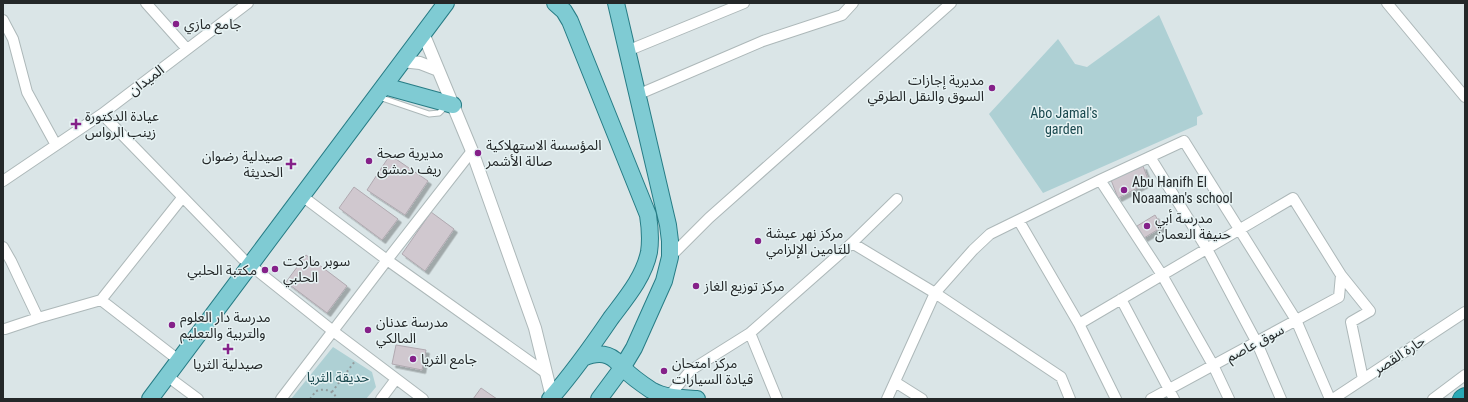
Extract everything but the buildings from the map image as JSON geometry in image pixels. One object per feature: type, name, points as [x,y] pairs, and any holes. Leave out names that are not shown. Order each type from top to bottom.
[{"type":"main road","points":[[150,399],[247,262],[435,3]]},
{"type":"main road","points":[[139,399],[172,355],[302,196],[446,3]]},
{"type":"main road","points":[[599,399],[622,368],[634,348],[664,281],[670,257],[668,225],[617,3]]},
{"type":"main road","points":[[551,398],[583,358],[633,288],[649,253],[651,233],[648,215],[570,21],[561,6]]},
{"type":"main road","points":[[380,91],[450,105]]},
{"type":"main road","points":[[583,358],[592,354],[609,356],[617,361],[622,368],[661,396],[697,399]]},
{"type":"street","points":[[146,3],[187,49]]},
{"type":"street","name":"الميدان","points":[[3,181],[102,114],[187,49],[235,7],[248,3]]},
{"type":"street","points":[[627,51],[744,3]]},
{"type":"street","points":[[637,95],[763,41],[842,15],[853,3]]},
{"type":"street","points":[[670,257],[709,218],[951,3]]},
{"type":"street","points":[[1387,3],[1465,97]]},
{"type":"street","points":[[3,20],[13,39],[27,92],[56,145]]},
{"type":"street","points":[[423,33],[450,105],[472,151],[535,328],[551,398]]},
{"type":"street","points":[[402,61],[420,63],[438,70]]},
{"type":"street","points":[[102,114],[182,198],[247,262],[333,331],[423,399]]},
{"type":"street","points":[[887,399],[934,293],[973,250],[990,234],[1184,141],[1296,320],[1331,399]]},
{"type":"street","points":[[281,399],[472,151]]},
{"type":"street","points":[[1150,157],[1207,249],[1257,342],[1281,399]]},
{"type":"street","points":[[1100,180],[1162,275],[1213,365],[1229,399]]},
{"type":"street","points":[[302,196],[387,260],[546,373]]},
{"type":"street","points":[[5,329],[101,300],[182,198]]},
{"type":"street","points":[[1079,324],[1293,198],[1341,275],[1370,311],[1351,322],[1363,379]]},
{"type":"street","points":[[661,396],[691,370],[750,333],[852,243],[896,199]]},
{"type":"street","points":[[1019,220],[1079,324],[1116,399]]},
{"type":"street","points":[[852,243],[934,293],[1061,377],[1070,399]]},
{"type":"street","points":[[3,248],[11,260],[38,318]]},
{"type":"street","name":"سوق عاصم","points":[[1151,399],[1339,297],[1341,275]]},
{"type":"street","points":[[1122,299],[1174,399]]},
{"type":"street","points":[[101,300],[172,355]]},
{"type":"street","name":"حارة القصر","points":[[1331,399],[1465,312]]},
{"type":"street","points":[[750,333],[777,399]]},
{"type":"street","points":[[1432,399],[1465,375]]},
{"type":"street","points":[[167,376],[198,399]]},
{"type":"street","points":[[381,399],[396,379]]},
{"type":"street","points":[[895,382],[922,399]]},
{"type":"path","points":[[332,392],[362,353]]},
{"type":"path","points":[[310,399],[316,391],[326,389],[332,392],[337,399]]},
{"type":"green space","name":"Abo Jamal's garden","points":[[1159,15],[1203,114],[1197,117],[1197,125],[1043,193],[989,114],[1058,39],[1075,64],[1087,67]]},
{"type":"green space","name":"حديقة الثريا","points":[[333,347],[372,372],[376,387],[366,399],[291,399]]},
{"type":"place","name":"جامع مازي","points":[[176,24]]},
{"type":"place","name":"مديرية إجازات السوق والنقل الطرقي","points":[[992,88]]},
{"type":"place","name":"عيادة الدكتورة زينب الرواس","points":[[76,124]]},
{"type":"place","name":"المؤسسة الاستهلاكية صالة الأشمر","points":[[478,153]]},
{"type":"place","name":"مديرية صحة ريف دمشق","points":[[369,161]]},
{"type":"place","name":"صيدلية رضوان الحديثة","points":[[291,164]]},
{"type":"place","name":"Abu Hanifh El Noaaman's school","points":[[1124,190]]},
{"type":"place","name":"مدرسة أبي حنيفة النعمان","points":[[1147,226]]},
{"type":"place","name":"مركز نهر عيشة للتامين الإلزامي","points":[[758,241]]},
{"type":"place","name":"سوبر ماركت الحلبي","points":[[275,269]]},
{"type":"place","name":"مكتبة الحلبي","points":[[265,270]]},
{"type":"place","name":"مركز توزيع الغاز","points":[[696,286]]},
{"type":"place","name":"مدرسة دار العلوم والتربية والتعليم","points":[[172,325]]},
{"type":"place","name":"مدرسة عدنان المالكي","points":[[368,330]]},
{"type":"place","name":"صيدلية الثريا","points":[[228,349]]},
{"type":"place","name":"جامع الثريا","points":[[413,359]]},
{"type":"place","name":"مركز امتحان قيادة السيارات","points":[[664,371]]}]
